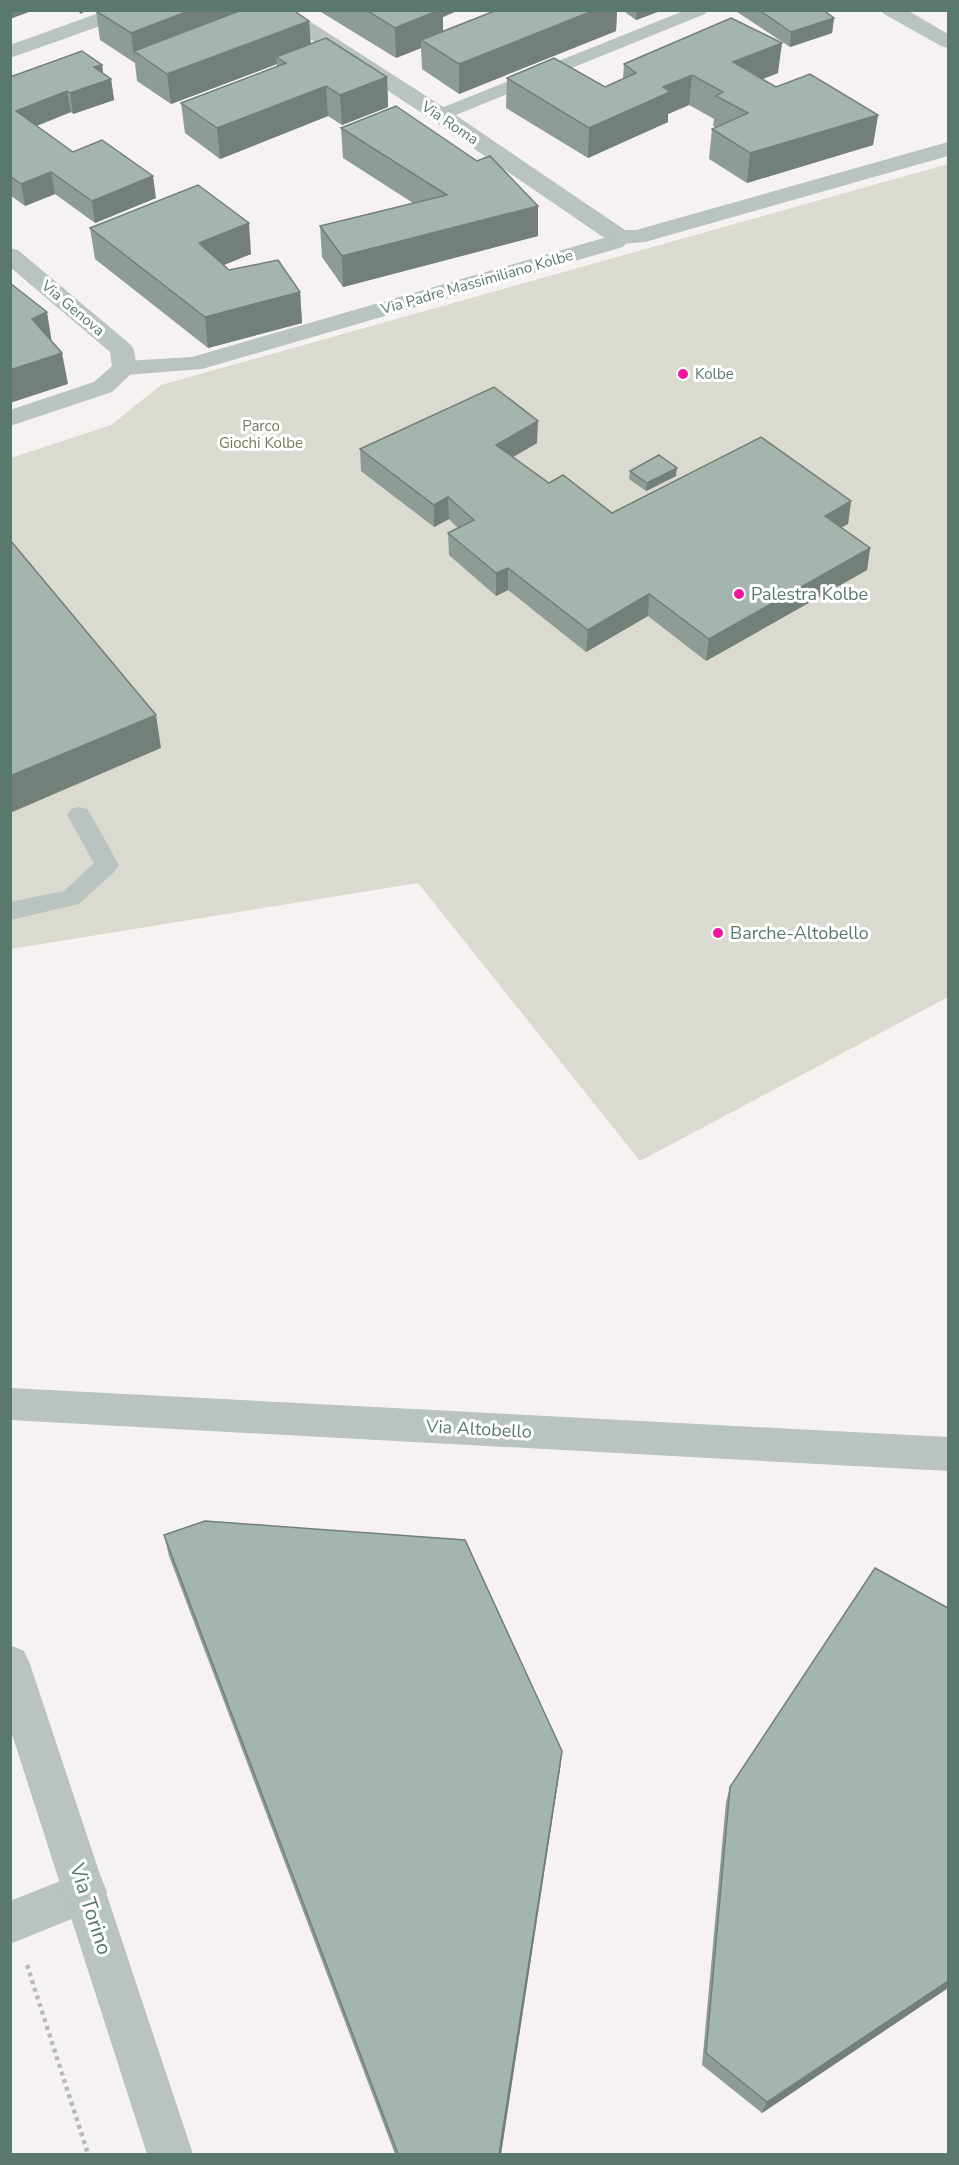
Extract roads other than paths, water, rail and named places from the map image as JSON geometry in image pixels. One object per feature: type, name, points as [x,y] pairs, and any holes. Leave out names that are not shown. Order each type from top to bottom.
[{"type":"street","points":[[10,52],[127,10]]},
{"type":"street","name":"Via Roma","points":[[277,10],[621,237]]},
{"type":"street","points":[[891,10],[948,42]]},
{"type":"street","points":[[59,16],[77,29]]},
{"type":"street","points":[[925,30],[948,20]]},
{"type":"street","name":"Via Padre Massimiliano Kolbe","points":[[126,368],[193,364],[615,242],[621,237],[637,237],[948,149]]},
{"type":"street","name":"Via Genova","points":[[10,255],[122,350],[126,368]]},
{"type":"street","points":[[10,419],[104,387],[126,368]]},
{"type":"street","name":"Via Altobello","points":[[10,1404],[948,1454]]},
{"type":"street","name":"Via Torino","points":[[10,1664],[170,2154]]},
{"type":"street","points":[[12,1923],[86,1892]]},
{"type":"lane","points":[[440,116],[699,11]]},
{"type":"lane","points":[[10,911],[71,898],[106,865],[78,815]]},
{"type":"place","name":"Kolbe","points":[[683,374]]},
{"type":"place","name":"Palestra Kolbe","points":[[739,594]]},
{"type":"place","name":"Barche-Altobello","points":[[718,933]]},
{"type":"park label","name":"Parco Giochi Kolbe","points":[[261,434]]}]
